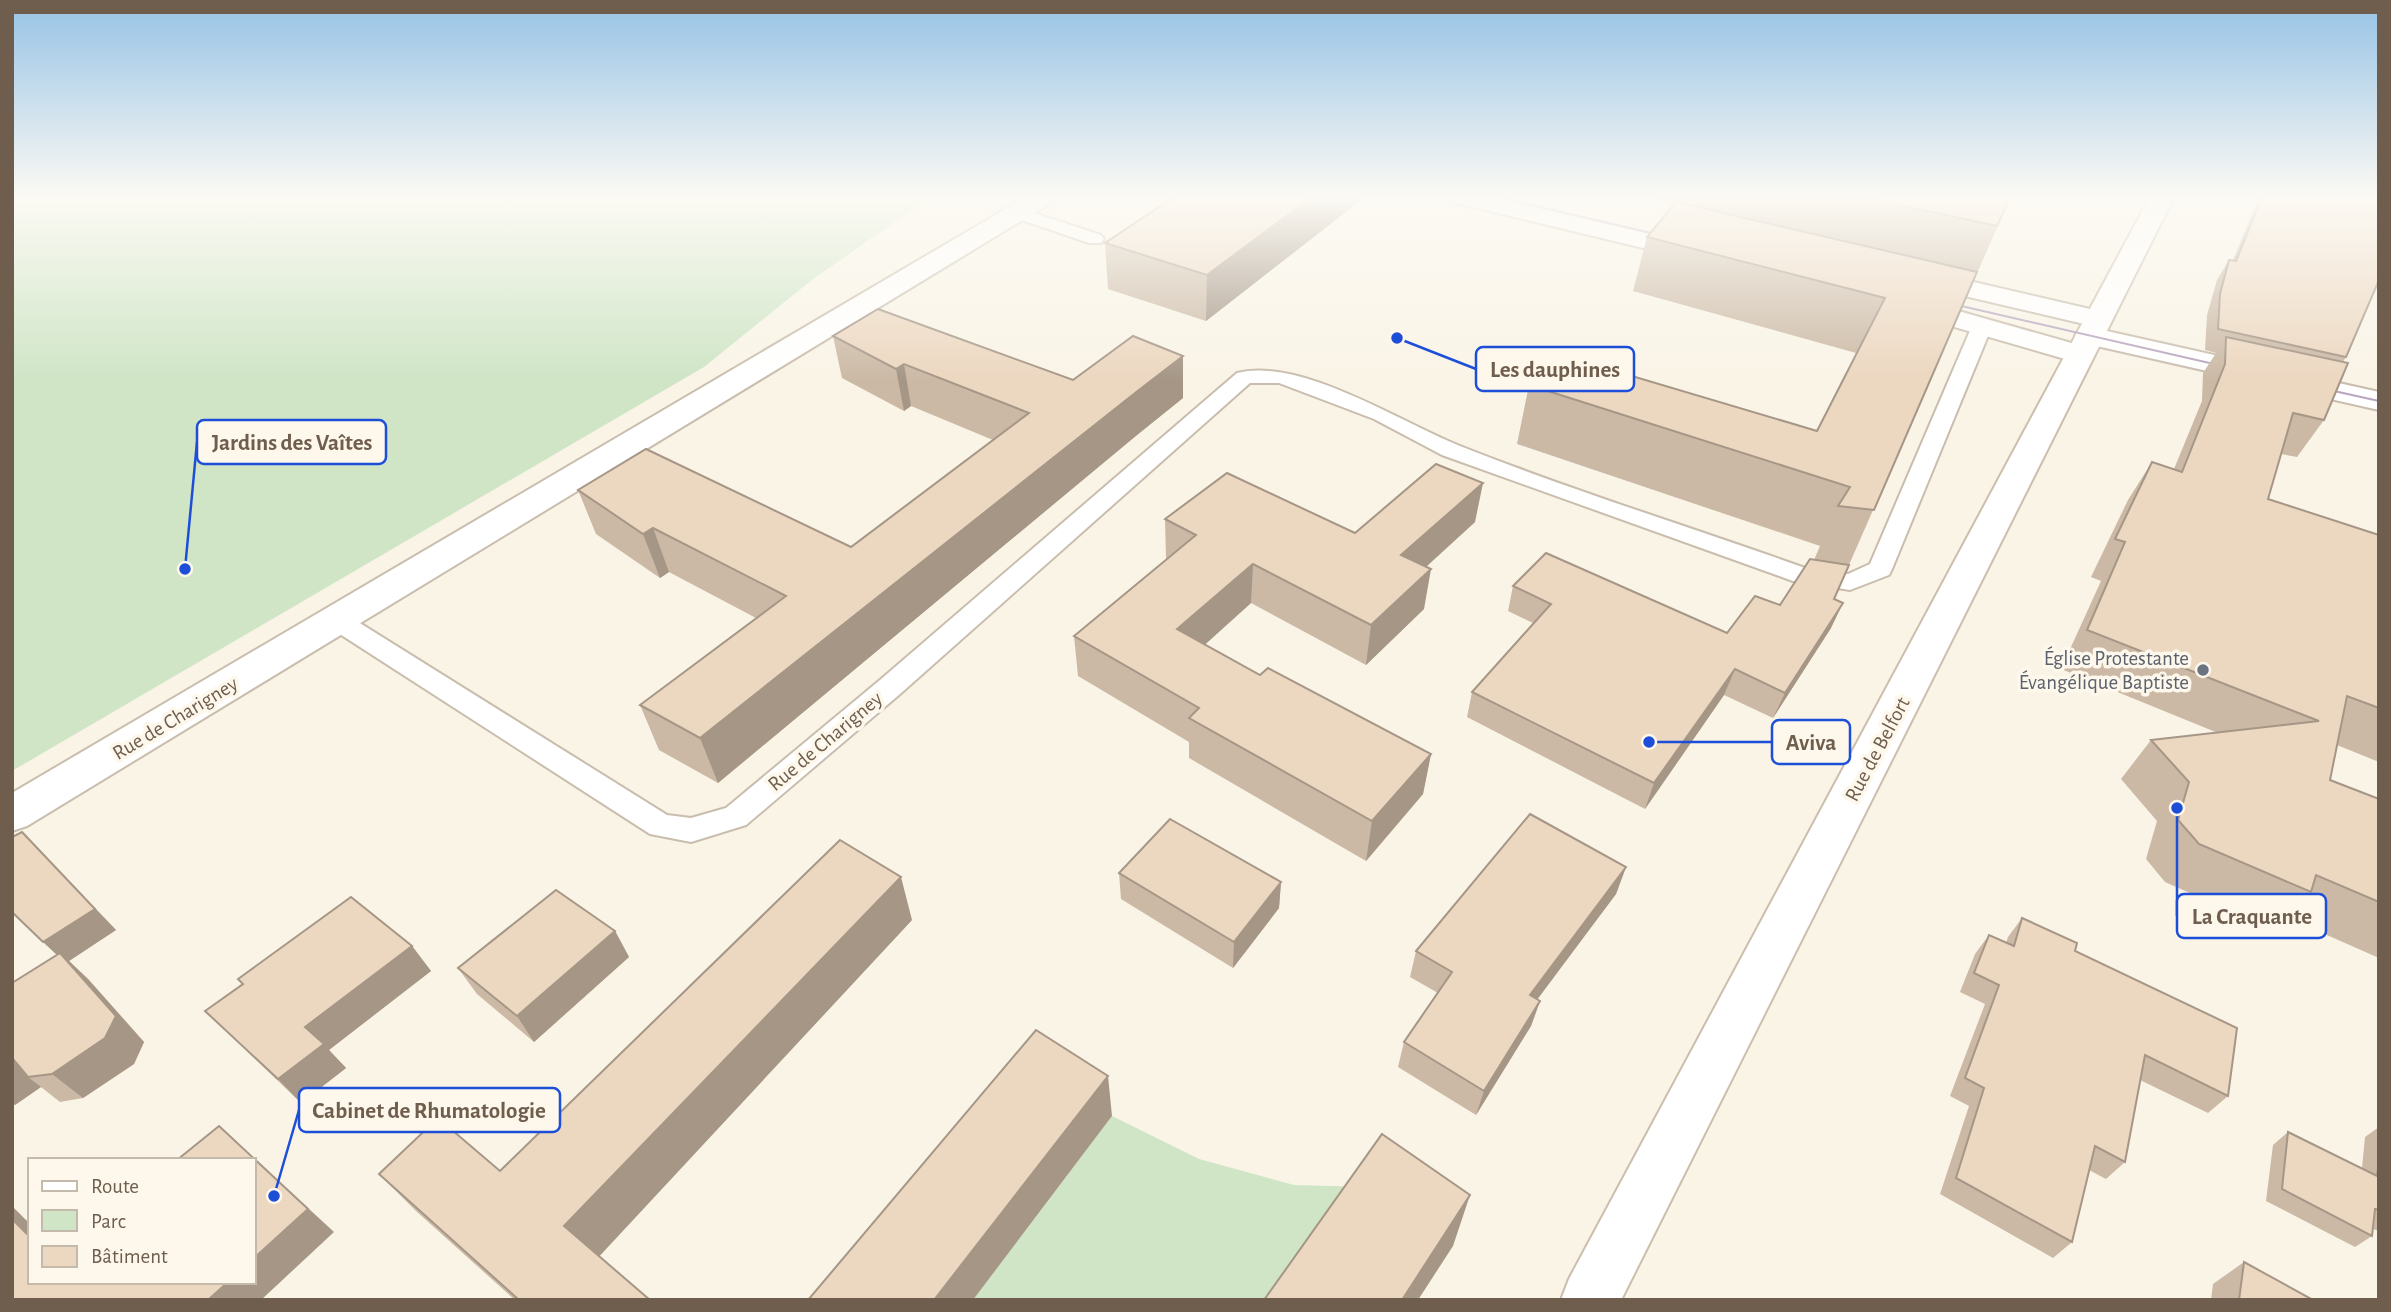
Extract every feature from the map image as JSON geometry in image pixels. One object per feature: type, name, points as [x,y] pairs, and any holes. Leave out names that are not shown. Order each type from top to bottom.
[{"type":"street","name":"Rue de Charigney","points":[[12,814],[941,258]]},
{"type":"street","points":[[1715,258],[1727,261]]},
{"type":"street","name":"Rue de Belfort","points":[[1590,1300],[1619,1239],[1925,657],[2129,258]]},
{"type":"street","points":[[1896,272],[2088,336],[2379,401]]},
{"type":"street","points":[[1881,298],[1982,326],[2088,336]]},
{"type":"lane","points":[[1266,375],[1284,378],[1381,415],[1450,450],[1802,575],[1850,582],[1880,569],[1982,326]]},
{"type":"lane","name":"Rue de Charigney","points":[[338,621],[661,826],[691,830],[736,817],[890,687],[1244,377],[1266,375]]},
{"type":"green space","points":[[12,258],[843,258],[704,367],[12,771]]},
{"type":"green space","points":[[1112,1116],[1199,1159],[1294,1185],[1370,1187],[1292,1300],[973,1300]]},
{"type":"building","points":[[1154,258],[1230,258],[1207,275]]},
{"type":"building","points":[[1730,258],[1918,258],[1977,272],[1874,510],[1838,506],[1850,487],[1529,385],[1541,349],[1817,431],[1885,298]]},
{"type":"building","points":[[2237,258],[2379,258],[2379,280],[2346,357],[2218,329],[2220,294],[2229,260],[2236,261]]},
{"type":"building","points":[[878,309],[1073,380],[1133,336],[1183,356],[700,738],[640,705],[786,596],[653,528],[643,534],[578,490],[646,449],[851,547],[1029,413],[904,364],[896,369],[833,336]]},
{"type":"building","points":[[2226,337],[2348,363],[2324,420],[2293,413],[2268,499],[2379,535],[2379,708],[2347,696],[2330,780],[2379,799],[2379,902],[2316,875],[2311,892],[2199,844],[2178,820],[2189,782],[2151,740],[2319,721],[2087,630],[2125,542],[2115,539],[2152,462],[2182,472],[2225,364]]},
{"type":"building","points":[[1436,464],[1483,483],[1401,555],[1431,569],[1371,625],[1253,564],[1177,629],[1260,675],[1268,668],[1431,754],[1372,821],[1189,718],[1199,708],[1074,636],[1196,535],[1165,519],[1227,473],[1355,533]]},
{"type":"building","points":[[1546,553],[1727,633],[1755,596],[1780,605],[1810,559],[1849,565],[1834,599],[1843,603],[1785,693],[1735,669],[1654,783],[1472,692],[1551,604],[1513,586]]},
{"type":"building","points":[[1530,814],[1626,867],[1530,995],[1540,1001],[1484,1091],[1404,1042],[1452,972],[1416,951]]},
{"type":"building","points":[[1170,819],[1281,882],[1234,942],[1119,873]]},
{"type":"building","points":[[22,832],[95,909],[43,942],[12,912],[12,837]]},
{"type":"building","points":[[840,840],[901,877],[564,1226],[650,1300],[519,1300],[379,1174],[438,1118],[500,1171]]},
{"type":"building","points":[[556,890],[615,931],[517,1016],[458,968]]},
{"type":"building","points":[[351,897],[412,946],[305,1027],[324,1044],[278,1079],[205,1011],[243,984],[238,979]]},
{"type":"building","points":[[2022,918],[2077,943],[2075,951],[2237,1028],[2228,1096],[2145,1055],[2125,1162],[2095,1146],[2072,1242],[1956,1178],[1984,1088],[1965,1078],[1999,985],[1974,973],[1989,935],[2014,946]]},
{"type":"building","points":[[60,953],[116,1016],[105,1038],[52,1074],[28,1077],[12,1060],[12,983]]},
{"type":"building","points":[[1036,1030],[1108,1076],[934,1300],[808,1300]]},
{"type":"building","points":[[219,1126],[253,1158],[179,1158]]},
{"type":"building","points":[[2288,1132],[2377,1176],[2379,1160],[2379,1210],[2375,1209],[2372,1236],[2282,1189]]},
{"type":"building","points":[[1382,1134],[1470,1195],[1402,1300],[1264,1300]]},
{"type":"building","points":[[256,1161],[308,1209],[256,1256]]},
{"type":"building","points":[[12,1219],[28,1235],[28,1284],[226,1284],[208,1300],[12,1300]]},
{"type":"building","points":[[2244,1262],[2313,1300],[2239,1300]]},
{"type":"tram line","points":[[1944,302],[2227,367]]},
{"type":"tram line","points":[[2316,387],[2379,401]]},
{"type":"place","name":"Les dauphines","points":[[1397,338]]},
{"type":"place","name":"Jardins des Vaîtes","points":[[185,569]]},
{"type":"place","name":"Église Protestante Évangélique Baptiste","points":[[2203,670]]},
{"type":"place","name":"Aviva","points":[[1649,742]]},
{"type":"place","name":"La Craquante","points":[[2177,808]]},
{"type":"place","name":"Cabinet de Rhumatologie","points":[[274,1196]]}]
